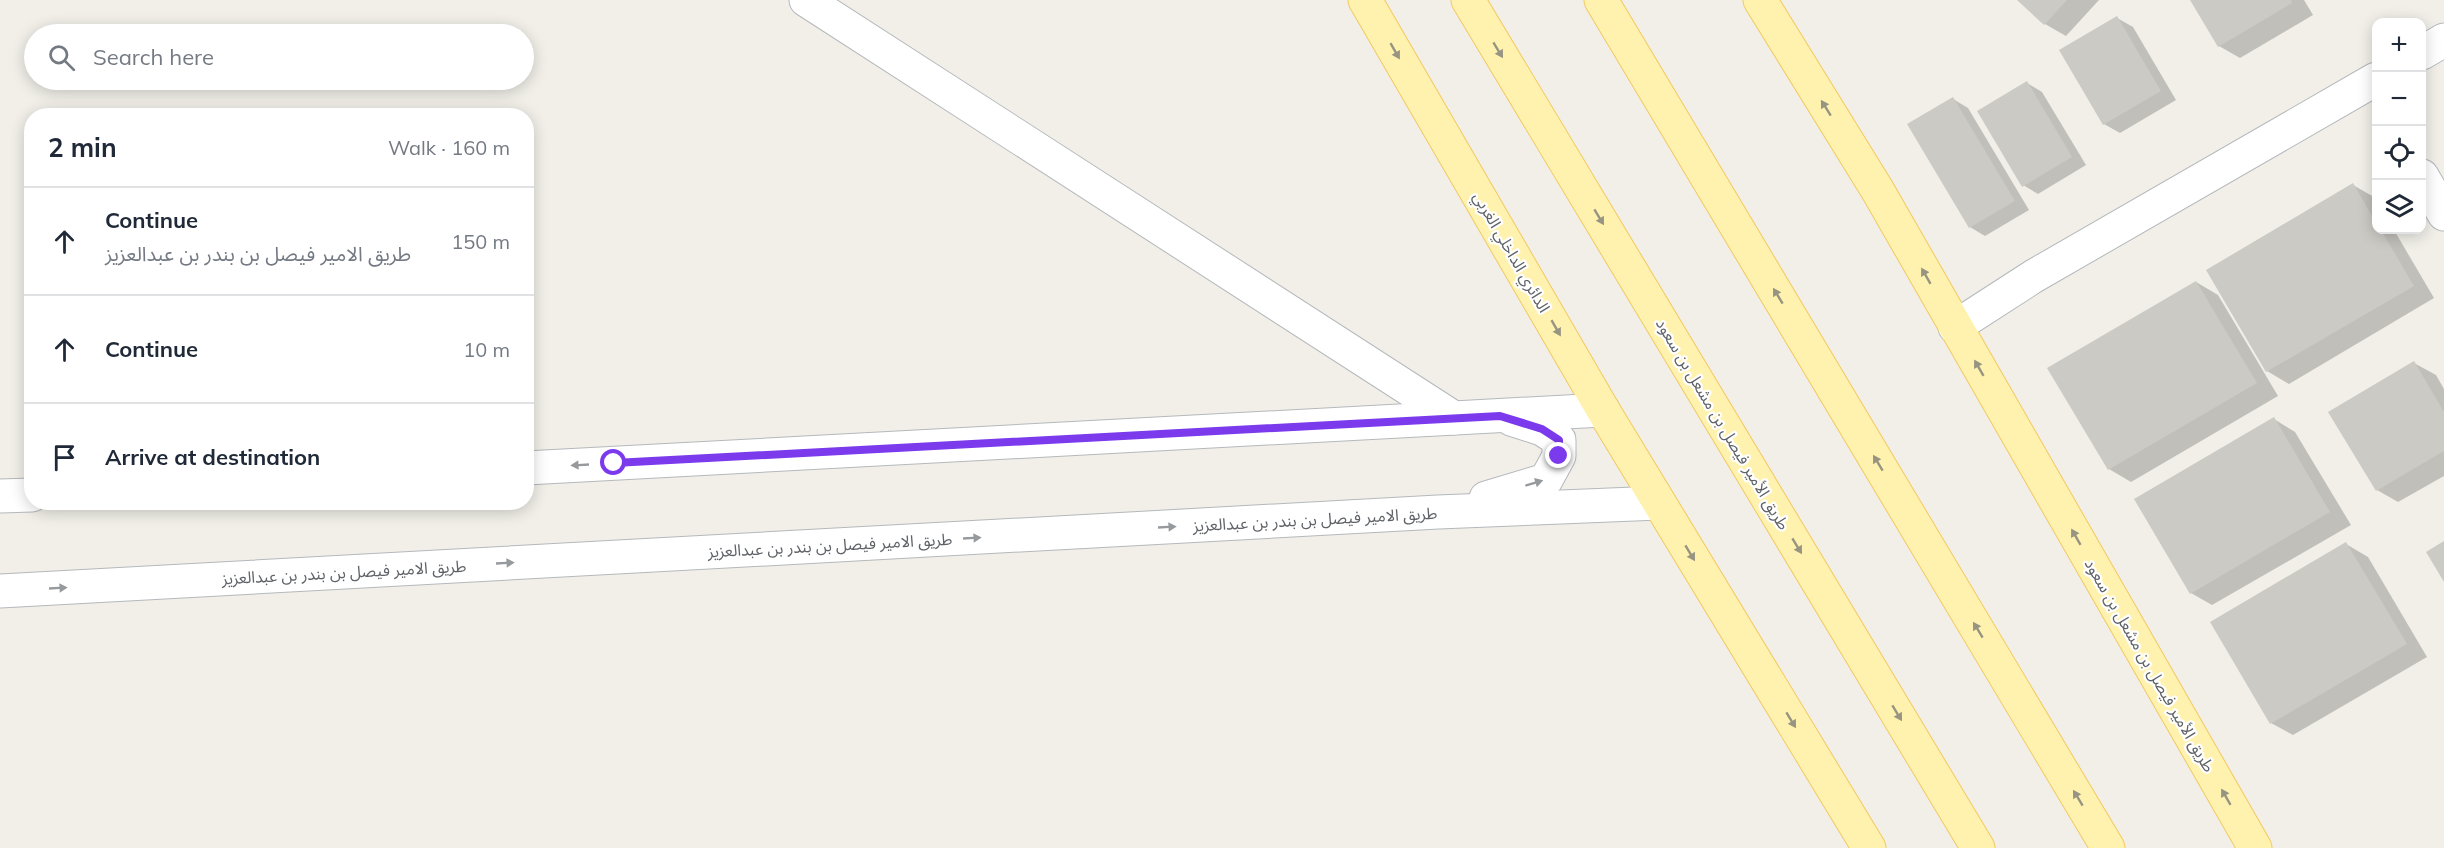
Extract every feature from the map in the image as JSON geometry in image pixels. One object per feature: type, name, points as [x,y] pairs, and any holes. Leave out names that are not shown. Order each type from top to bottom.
[{"type":"main road","name":"الدائري الداخلي الغربي","points":[[1365,0],[1603,410],[1869,848]]},
{"type":"main road","name":"طريق الأمير فيصل بن مشعل بن سعود","points":[[1468,0],[1978,848]]},
{"type":"main road","points":[[1601,0],[2108,848]]},
{"type":"main road","name":"طريق الأمير فيصل بن مشعل بن سعود","points":[[1760,0],[1878,191],[2255,848]]},
{"type":"street","points":[[807,0],[1454,418]]},
{"type":"street","points":[[2426,50],[2444,40]]},
{"type":"street","points":[[1955,327],[2034,276],[2372,89]]},
{"type":"street","points":[[2423,180],[2444,214]]},
{"type":"street","points":[[534,468],[1603,410]]},
{"type":"street","points":[[1438,512],[1546,480],[1559,456],[1559,440],[1542,429],[1500,416]]},
{"type":"street","points":[[0,496],[24,495]]},
{"type":"street","name":"طريق الامير فيصل بن بندر بن عبدالعزيز","points":[[0,591],[1438,512],[1659,503]]},
{"type":"building","points":[[2017,0],[2067,0],[2044,25]]},
{"type":"building","points":[[2190,0],[2291,0],[2292,3],[2218,47]]},
{"type":"building","points":[[2117,16],[2161,91],[2103,125],[2059,50]]},
{"type":"building","points":[[2027,81],[2072,157],[2022,187],[1977,111]]},
{"type":"building","points":[[1953,97],[2015,201],[1969,228],[1907,124]]},
{"type":"building","points":[[2353,183],[2372,216],[2372,234],[2383,234],[2414,286],[2266,372],[2206,270]]},
{"type":"building","points":[[2196,281],[2257,383],[2108,470],[2047,368]]},
{"type":"building","points":[[2414,361],[2444,412],[2444,451],[2376,491],[2328,412]]},
{"type":"building","points":[[2274,417],[2330,512],[2190,594],[2134,499]]},
{"type":"building","points":[[2444,541],[2444,582],[2426,552]]},
{"type":"building","points":[[2346,542],[2407,644],[2270,724],[2210,622]]},
{"type":"route","points":[[614,463],[1500,416],[1542,429],[1559,440],[1559,456]]}]
